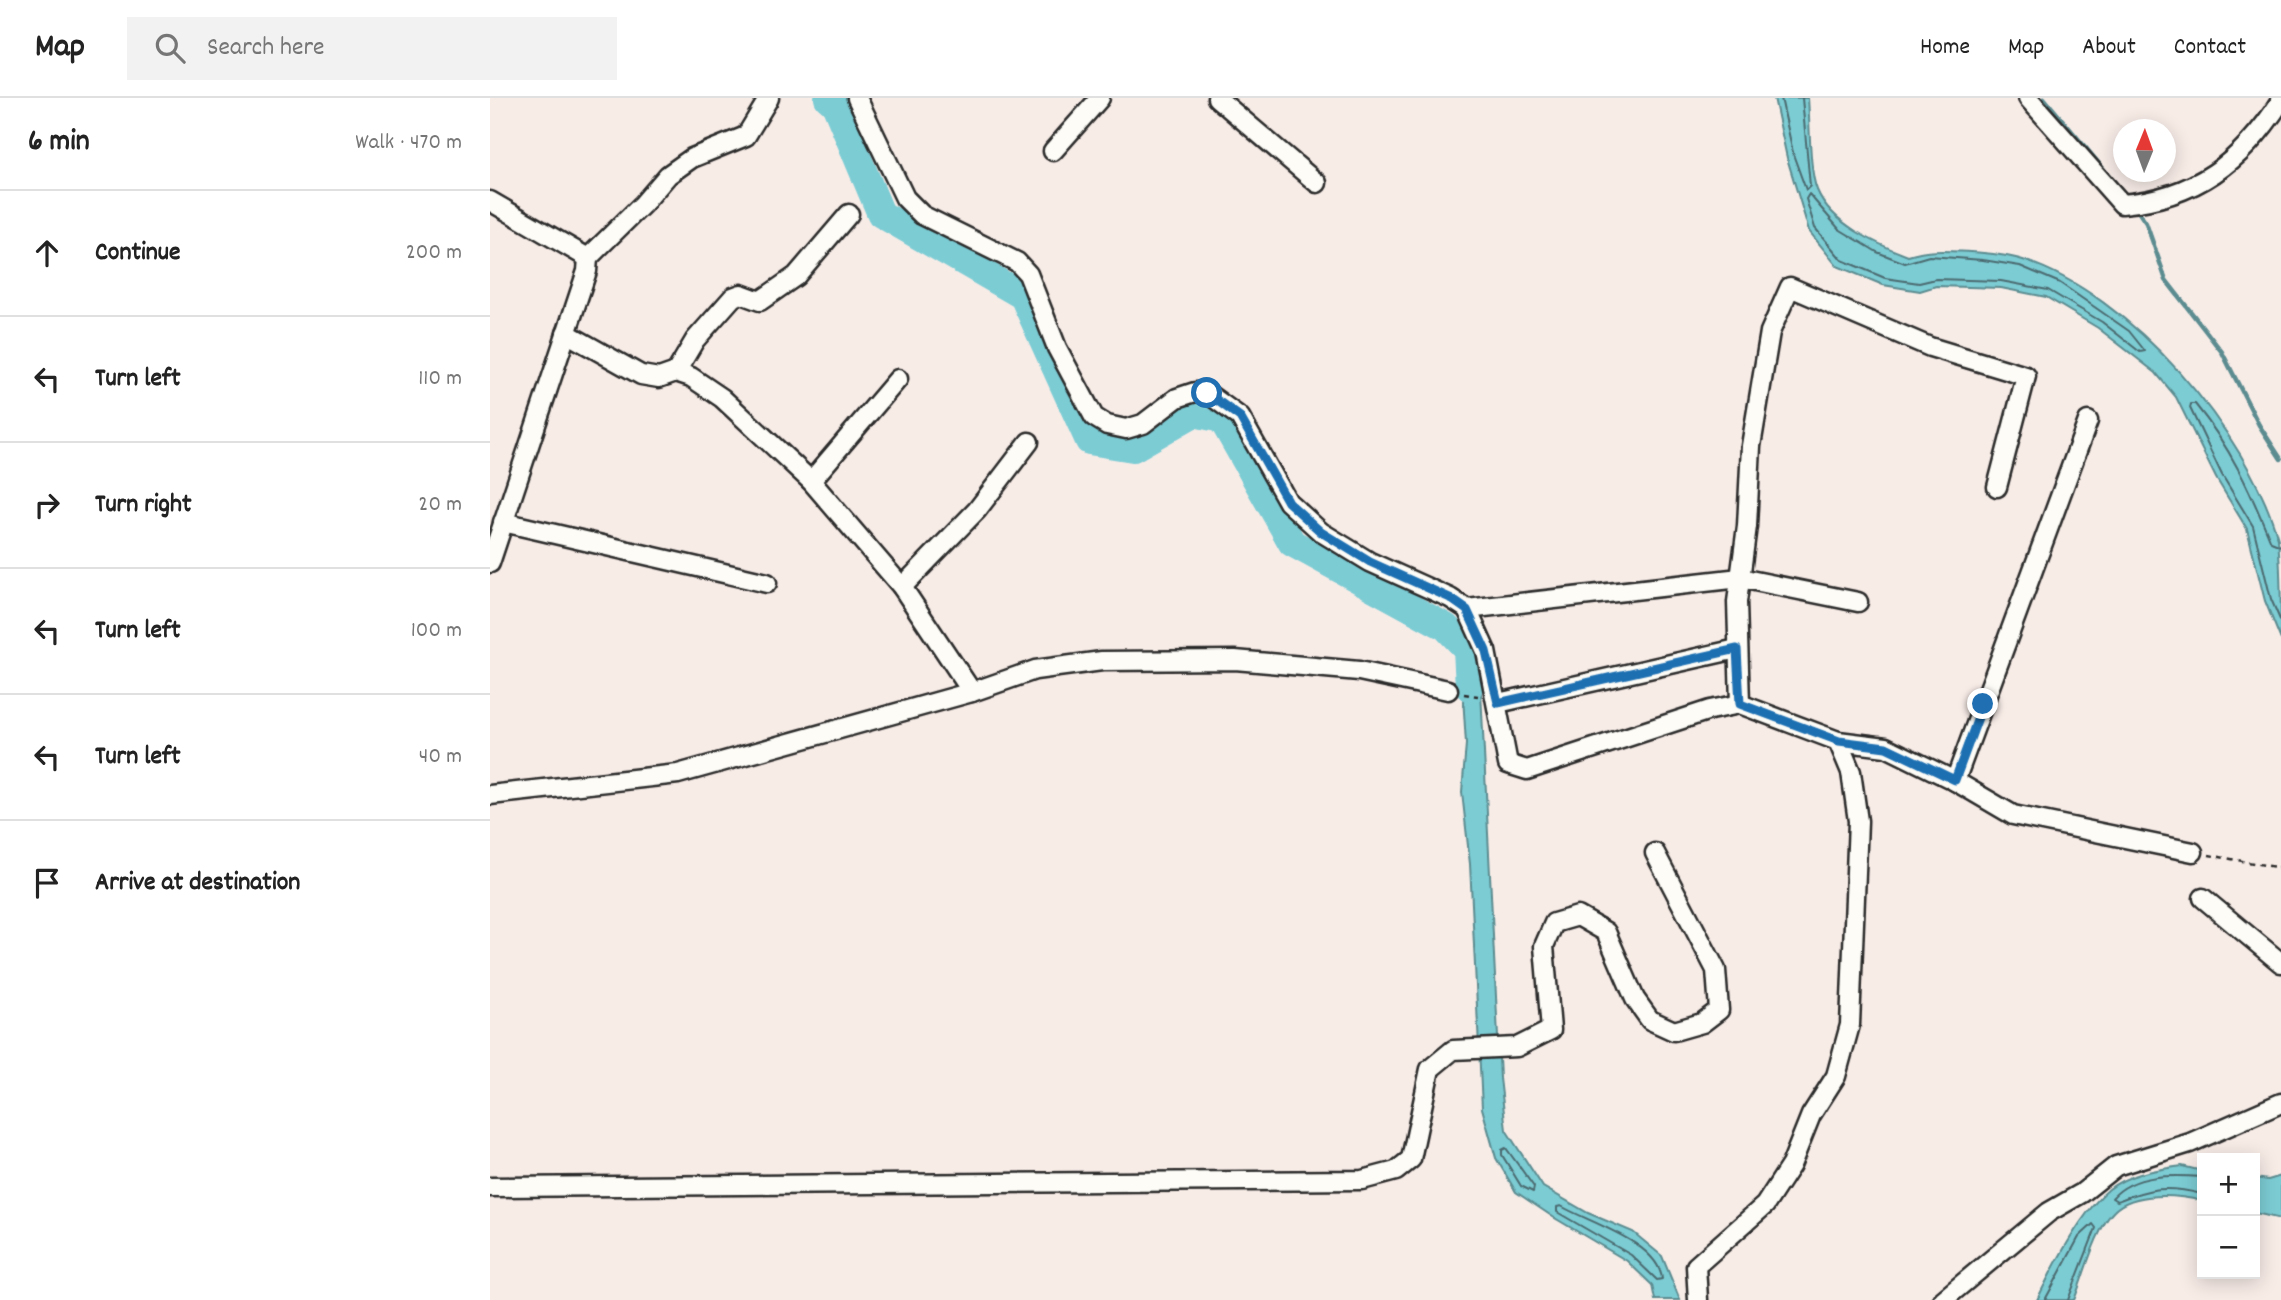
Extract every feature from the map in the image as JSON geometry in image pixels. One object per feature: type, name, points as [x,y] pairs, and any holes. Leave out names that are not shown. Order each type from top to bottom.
[{"type":"street","points":[[490,563],[587,271],[588,258],[643,204],[668,175],[692,158],[746,136],[769,98]]},
{"type":"street","points":[[1053,151],[1100,98]]},
{"type":"street","points":[[1217,98],[1317,183]]},
{"type":"street","points":[[2028,98],[2122,204],[2146,202],[2201,183],[2237,158],[2281,101]]},
{"type":"street","points":[[864,101],[905,198],[922,215],[1017,262],[1028,274],[1056,348],[1094,417],[1107,425],[1126,429],[1143,424],[1177,398],[1207,393],[1240,417],[1288,502],[1321,532],[1370,562],[1450,598],[1467,610],[1486,651],[1492,700],[1508,764],[1527,770],[1710,710],[1740,704],[1839,741],[1886,747],[1955,780],[2013,815],[2193,852]]},
{"type":"street","points":[[490,201],[588,258]]},
{"type":"street","points":[[676,372],[695,340],[733,297],[741,294],[760,301],[796,276],[849,214]]},
{"type":"street","points":[[1740,704],[1737,649],[1740,578],[1747,526],[1751,446],[1770,332],[1790,287],[1930,347],[2026,376],[1997,487]]},
{"type":"street","points":[[566,333],[641,375],[659,378],[676,372],[691,377],[722,398],[811,481],[902,587],[972,692]]},
{"type":"street","points":[[811,481],[898,379]]},
{"type":"street","points":[[1955,780],[2088,421]]},
{"type":"street","points":[[902,587],[977,510],[1029,442]]},
{"type":"street","points":[[503,523],[767,583]]},
{"type":"street","points":[[1467,610],[1740,578],[1858,602]]},
{"type":"street","points":[[1492,700],[1737,649]]},
{"type":"street","points":[[490,795],[678,774],[972,692],[1035,670],[1102,661],[1234,660],[1359,671],[1454,692]]},
{"type":"street","points":[[1698,1300],[1696,1266],[1765,1205],[1791,1165],[1811,1115],[1836,1076],[1850,1025],[1858,821],[1851,772],[1839,741]]},
{"type":"street","points":[[490,1187],[1362,1180],[1396,1171],[1411,1159],[1430,1069],[1453,1051],[1517,1047],[1551,1030],[1544,946],[1554,923],[1578,916],[1606,932],[1635,999],[1650,1020],[1674,1031],[1702,1023],[1719,1010],[1716,970],[1654,853]]},
{"type":"street","points":[[2203,898],[2281,963]]},
{"type":"street","points":[[1943,1300],[2049,1212],[2082,1193],[2116,1166],[2190,1143],[2281,1103]]},
{"type":"path","points":[[1454,692],[1492,700]]},
{"type":"path","points":[[2193,852],[2281,868]]},
{"type":"water","points":[[1774,98],[1808,98],[1814,182],[1824,202],[1844,223],[1908,256],[1939,251],[1997,254],[2023,260],[2063,277],[2104,303],[2143,335],[2179,372],[2241,455],[2263,498],[2278,539],[2281,640],[2265,601],[2247,529],[2216,478],[2176,397],[2156,373],[2098,328],[2046,297],[2001,288],[1936,286],[1920,291],[1883,285],[1837,266],[1809,231],[1787,158]]},
{"type":"water","points":[[1467,649],[1477,661],[1481,691],[1500,1078],[1506,1130],[1543,1187],[1588,1213],[1633,1232],[1662,1256],[1680,1300],[1655,1300],[1652,1285],[1627,1261],[1516,1192],[1496,1158],[1482,1108],[1470,864],[1462,792],[1466,744],[1461,664]]},
{"type":"water","points":[[2182,1166],[2197,1170],[2197,1200],[2156,1196],[2133,1200],[2123,1205],[2114,1211],[2102,1229],[2074,1300],[2037,1300],[2059,1256],[2088,1211],[2117,1184],[2153,1171]]},
{"type":"water","points":[[2281,1176],[2281,1219],[2260,1214],[2260,1179],[2268,1180]]},
{"type":"waterway","points":[[828,98],[835,104],[881,214],[1023,296],[1089,441],[1133,448],[1194,413],[1222,419],[1292,543],[1446,627],[1467,649],[1469,687]]},
{"type":"waterway","points":[[2044,98],[2127,197]]},
{"type":"waterway","points":[[2135,207],[2146,223],[2166,280],[2222,352],[2259,425],[2281,459]]},
{"type":"route","points":[[1207,393],[1223,402],[1240,417],[1250,430],[1266,465],[1288,502],[1321,532],[1370,562],[1450,598],[1467,610],[1486,651],[1498,703],[1737,649],[1740,704],[1839,741],[1886,747],[1955,780],[1983,704]]}]
